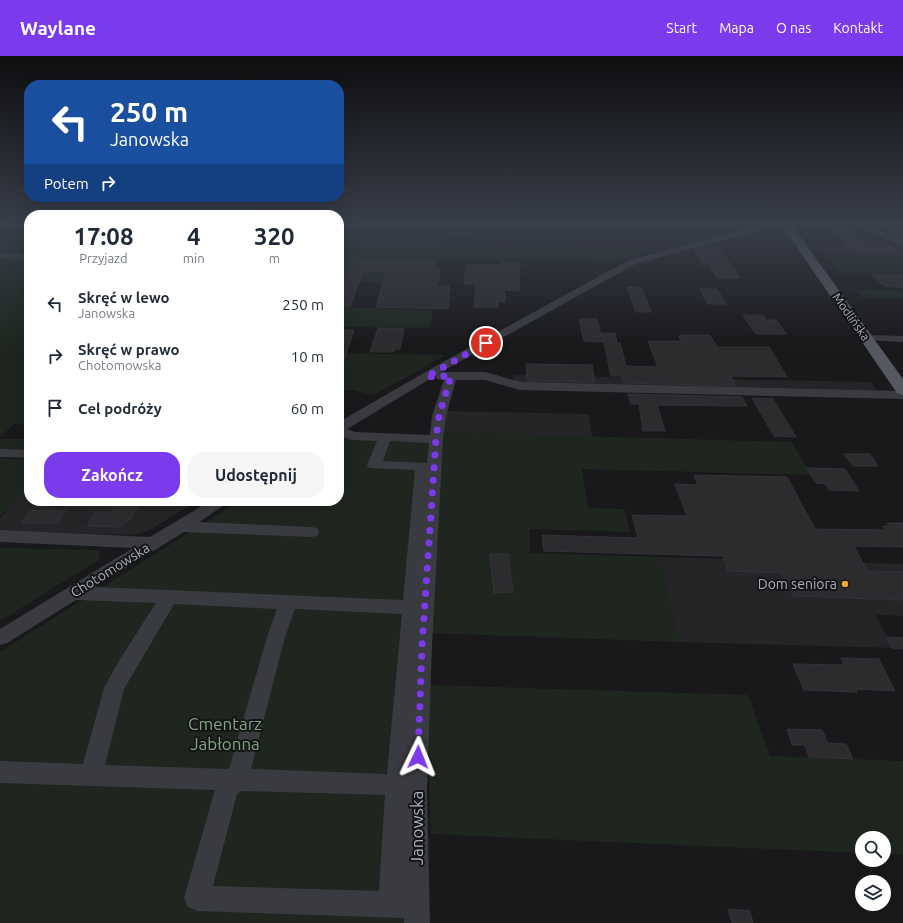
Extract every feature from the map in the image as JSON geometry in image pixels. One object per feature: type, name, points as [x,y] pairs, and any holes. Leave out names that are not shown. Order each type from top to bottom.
[{"type":"main road","name":"Modlińska","points":[[815,264],[903,390]]},
{"type":"street","points":[[344,426],[426,377],[628,264]]},
{"type":"street","points":[[866,338],[903,339]]},
{"type":"street","name":"Janowska","points":[[417,913],[416,789],[418,608],[439,416],[451,376]]},
{"type":"street","points":[[426,377],[486,376],[520,386],[903,395]]},
{"type":"street","points":[[344,432],[353,436],[436,439]]},
{"type":"street","points":[[385,437],[374,465],[423,466],[418,608],[397,785],[391,905]]},
{"type":"street","points":[[0,453],[24,454]]},
{"type":"street","name":"Chotomowska","points":[[0,638],[213,506]]},
{"type":"street","points":[[180,526],[311,532]]},
{"type":"street","points":[[0,536],[153,544]]},
{"type":"street","points":[[72,593],[418,608]]},
{"type":"street","points":[[91,775],[114,688],[169,598]]},
{"type":"street","points":[[288,602],[276,637],[237,780],[227,788],[197,898],[391,905],[417,913]]},
{"type":"street","points":[[0,772],[397,785]]},
{"type":"shaded area","points":[[513,375],[871,382],[881,397],[514,388]]},
{"type":"shaded area","points":[[443,411],[589,414],[592,437],[440,432]]},
{"type":"shaded area","points":[[16,495],[24,495],[24,506],[190,506],[148,531],[132,535],[5,532],[0,529],[0,519]]},
{"type":"shaded area","points":[[659,557],[903,564],[903,616],[876,615],[892,648],[679,642]]},
{"type":"green space","points":[[0,264],[24,264],[24,424],[14,424],[0,437]]},
{"type":"green space","points":[[833,264],[903,264],[903,273],[839,273]]},
{"type":"green space","points":[[344,273],[441,275],[439,283],[344,282]]},
{"type":"green space","points":[[855,289],[903,290],[903,299],[862,298]]},
{"type":"green space","points":[[344,307],[432,310],[431,328],[344,327]]},
{"type":"green space","points":[[344,353],[446,355],[374,395],[353,390],[344,390]]},
{"type":"green space","points":[[440,432],[791,442],[812,475],[582,469],[588,508],[624,509],[630,532],[530,529],[530,553],[659,557],[679,642],[430,633]]},
{"type":"green space","name":"Cmentarz Jabłonna","points":[[344,438],[432,442],[408,923],[0,923],[0,652],[231,506],[344,506]]},
{"type":"green space","points":[[0,439],[24,439],[24,451],[0,450]]},
{"type":"green space","points":[[0,459],[24,459],[24,495],[16,495],[0,517]]},
{"type":"green space","points":[[0,548],[100,550],[99,560],[0,621]]},
{"type":"green space","points":[[429,685],[748,695],[770,756],[903,761],[903,854],[891,854],[891,831],[855,831],[855,853],[431,834],[428,744]]},
{"type":"building","points":[[344,264],[435,264],[435,268],[440,268],[437,286],[450,286],[448,309],[376,307],[386,272],[363,272],[350,307],[344,306]]},
{"type":"building","points":[[520,264],[519,291],[505,290],[505,302],[498,301],[498,307],[474,307],[476,284],[464,284],[466,265]]},
{"type":"building","points":[[710,264],[731,264],[740,278],[717,278]]},
{"type":"building","points":[[872,275],[903,275],[903,288],[884,286]]},
{"type":"building","points":[[627,287],[641,287],[651,312],[636,312]]},
{"type":"building","points":[[700,289],[717,289],[726,304],[708,304]]},
{"type":"building","points":[[743,315],[763,315],[766,320],[776,320],[786,334],[756,334]]},
{"type":"building","points":[[579,319],[597,319],[603,342],[584,341]]},
{"type":"building","points":[[378,328],[404,329],[400,349],[395,349],[394,352],[370,352]]},
{"type":"building","points":[[344,330],[354,330],[344,361]]},
{"type":"building","points":[[602,333],[615,333],[617,343],[620,343],[626,366],[658,367],[648,341],[681,341],[680,335],[710,335],[717,347],[769,347],[787,377],[731,376],[736,386],[624,383],[622,376],[611,376]]},
{"type":"building","points":[[526,364],[592,365],[595,382],[527,381]]},
{"type":"building","points":[[628,394],[742,397],[747,406],[657,405],[665,431],[643,431],[639,404],[631,404]]},
{"type":"building","points":[[752,398],[773,399],[796,437],[774,436]]},
{"type":"building","points":[[844,454],[870,454],[878,466],[853,466]]},
{"type":"building","points":[[807,468],[845,469],[859,491],[829,490],[826,484],[816,483]]},
{"type":"building","points":[[694,475],[787,477],[815,529],[885,530],[883,526],[890,526],[887,523],[903,523],[903,547],[854,546],[867,571],[903,572],[903,600],[793,596],[782,573],[728,571],[723,556],[544,551],[542,535],[638,538],[632,515],[687,516],[675,484],[698,485]]},
{"type":"building","points":[[115,506],[138,506],[131,518],[120,527],[87,526],[95,512],[111,513]]},
{"type":"building","points":[[31,510],[66,511],[57,523],[22,523]]},
{"type":"building","points":[[490,554],[508,554],[513,592],[494,593]]},
{"type":"building","points":[[886,637],[903,638],[903,649],[892,648]]},
{"type":"building","points":[[841,658],[879,659],[895,691],[856,689],[857,692],[804,690],[793,664],[844,665]]},
{"type":"building","points":[[787,729],[822,730],[828,743],[846,744],[853,759],[809,757],[805,745],[792,745]]},
{"type":"building","points":[[728,909],[750,911],[753,923],[732,923]]},
{"type":"place","name":"Dom seniora","points":[[845,584]]},
{"type":"route","points":[[418,757],[422,646],[436,439],[439,416],[451,376],[426,377],[486,343]]}]
